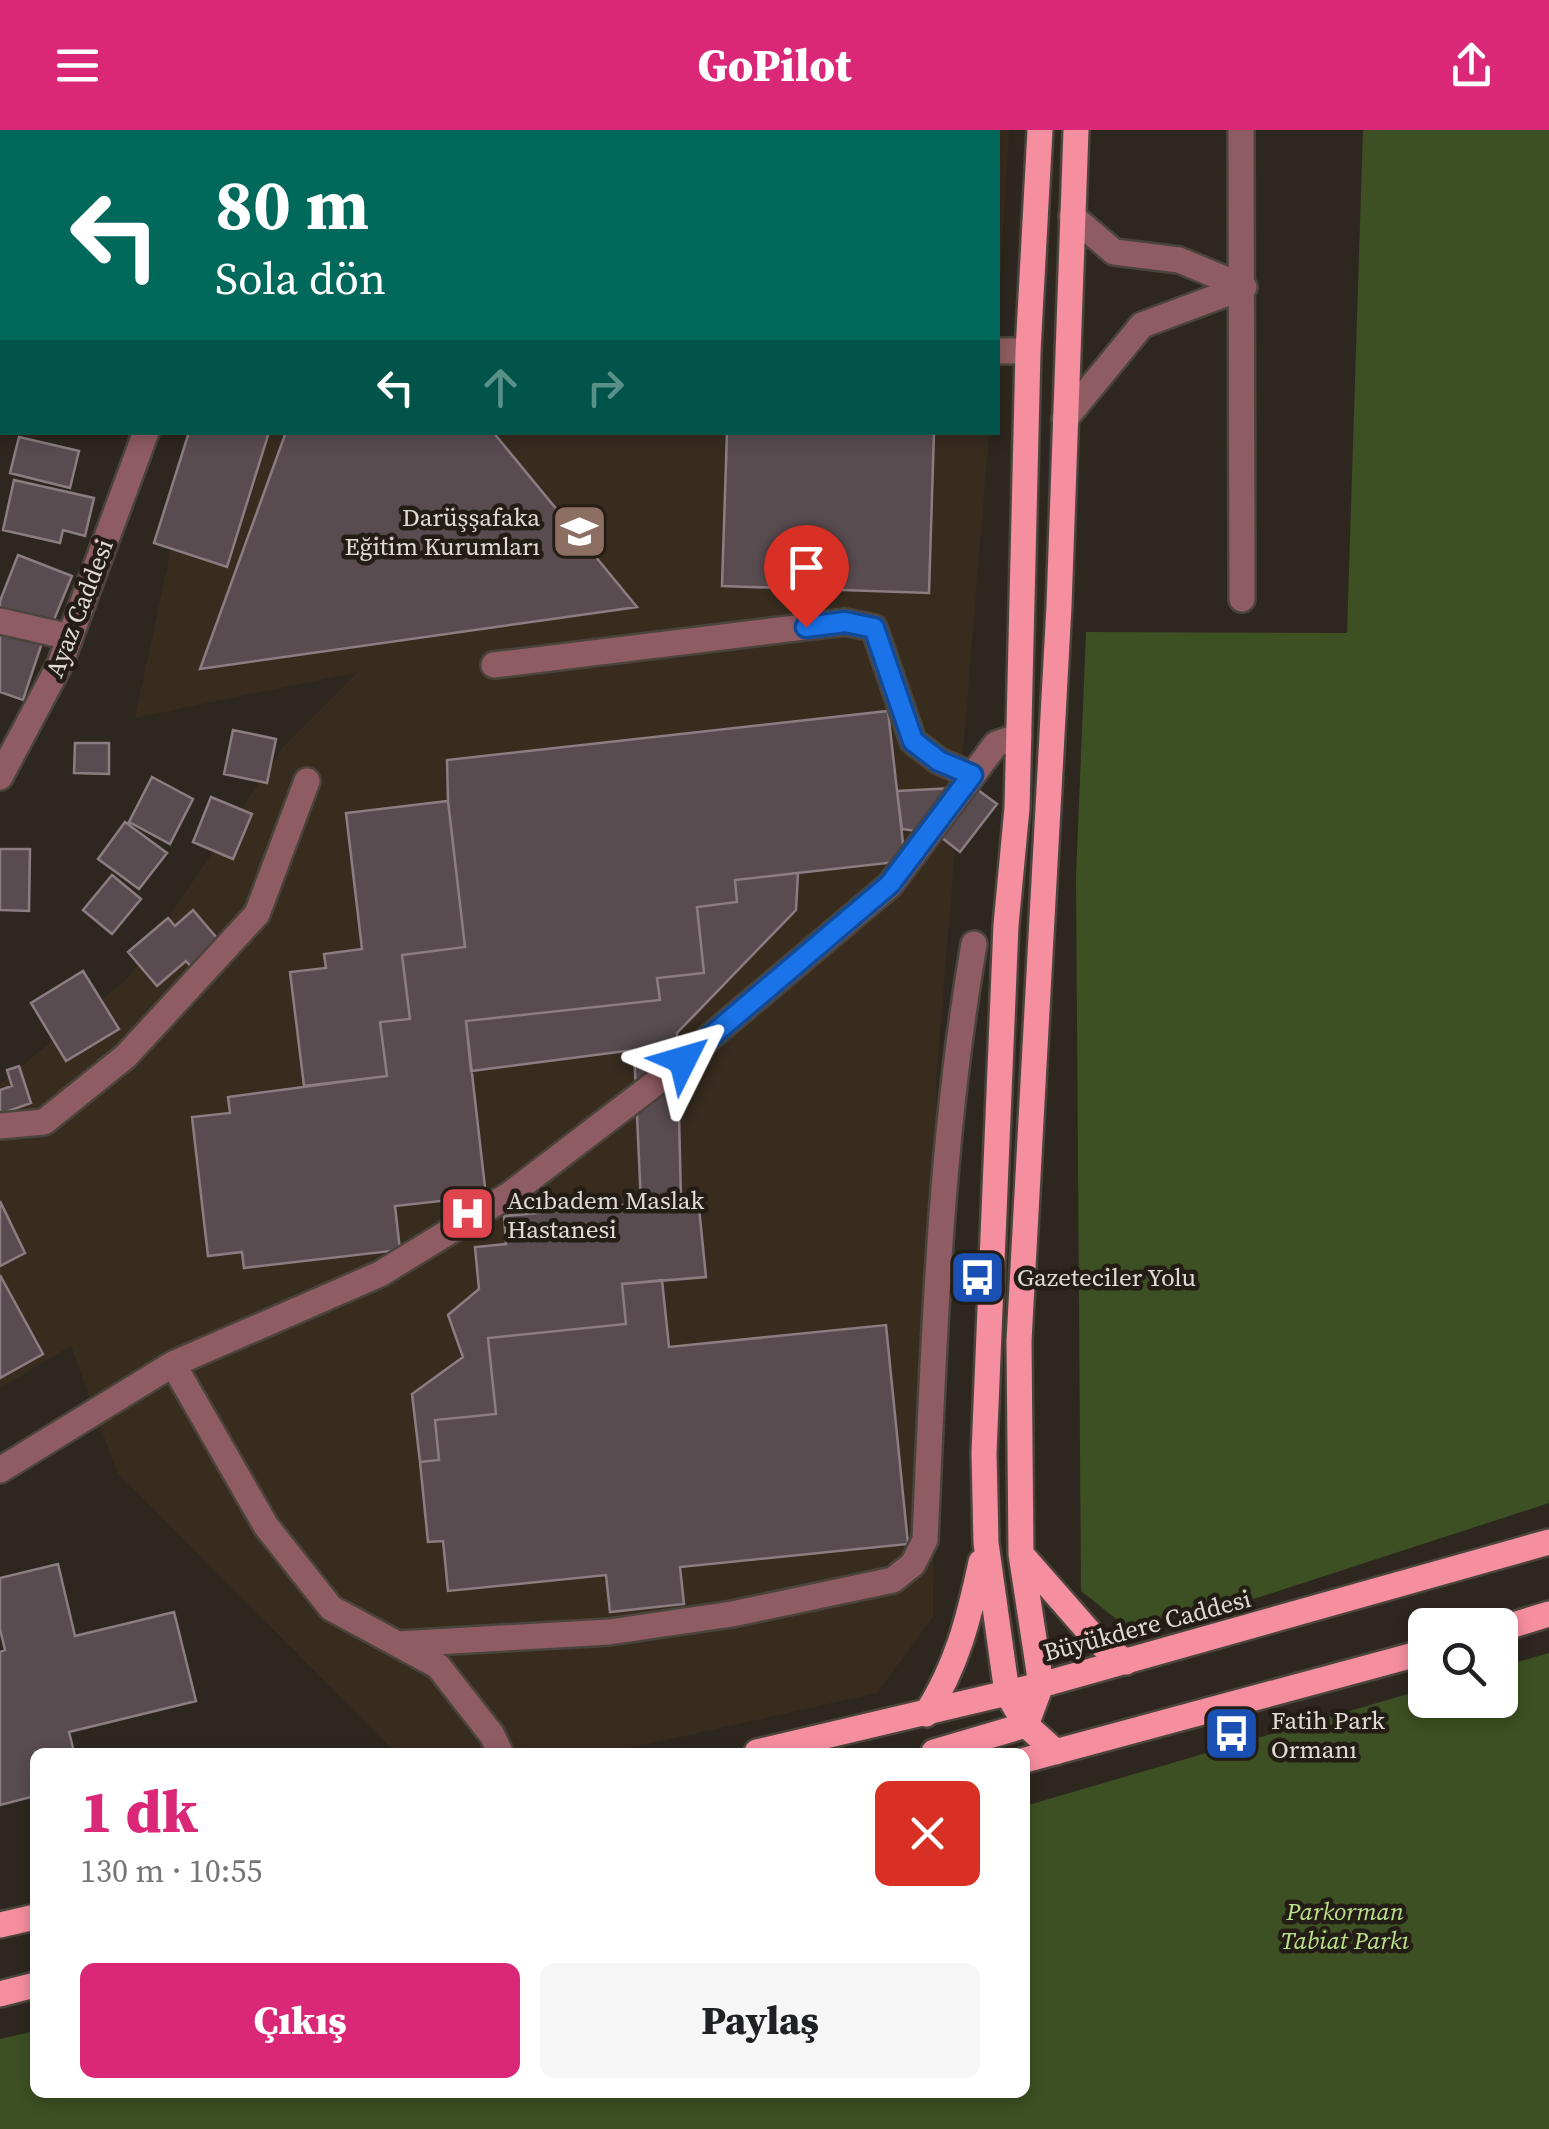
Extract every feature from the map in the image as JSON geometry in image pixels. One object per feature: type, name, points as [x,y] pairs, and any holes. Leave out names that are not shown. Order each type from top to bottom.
[{"type":"main road","points":[[1040,130],[1028,350],[1019,736],[984,1380],[986,1543],[1007,1693],[1026,1725],[1056,1752]]},
{"type":"main road","points":[[1026,1725],[1041,1684],[1020,1554],[1019,1342],[1076,130]]},
{"type":"main road","name":"Büyükdere Caddesi","points":[[775,1748],[1126,1662],[1549,1542]]},
{"type":"main road","points":[[926,1714],[960,1648],[986,1543]]},
{"type":"main road","points":[[1020,1554],[1098,1642],[1126,1662]]},
{"type":"main road","points":[[1518,1623],[1549,1614]]},
{"type":"main road","points":[[1030,1759],[1408,1657]]},
{"type":"main road","points":[[948,1748],[1026,1725]]},
{"type":"main road","points":[[0,1925],[30,1918]]},
{"type":"main road","points":[[0,1994],[30,1986]]},
{"type":"street","points":[[1241,130],[1242,598]]},
{"type":"street","points":[[1072,216],[1114,252],[1179,260],[1244,287]]},
{"type":"street","points":[[1065,418],[1142,325],[1244,287]]},
{"type":"street","points":[[1000,351],[1028,350]]},
{"type":"street","name":"Ayaz Caddesi","points":[[0,777],[70,637],[145,435]]},
{"type":"street","points":[[0,620],[70,637]]},
{"type":"street","points":[[494,665],[845,622],[874,628],[913,741],[939,761],[972,775]]},
{"type":"street","points":[[0,1470],[173,1364],[380,1274],[509,1195],[654,1085],[890,884],[996,744],[1019,736]]},
{"type":"street","points":[[0,1126],[44,1122],[126,1056],[257,914],[307,782]]},
{"type":"street","points":[[398,1644],[609,1632],[893,1580],[914,1564],[925,1540],[934,1343],[958,1034],[974,944]]},
{"type":"street","points":[[173,1364],[266,1526],[332,1608],[438,1666],[498,1748]]},
{"type":"shaded area","points":[[1000,130],[1009,130],[1000,283]]},
{"type":"shaded area","name":"Acıbadem Maslak Hastanesi","points":[[196,435],[989,435],[936,1082],[933,1617],[877,1693],[630,1748],[391,1748],[117,1472],[71,1346],[0,1388],[0,1084],[128,978],[283,747],[358,672],[135,718]]},
{"type":"green space","points":[[1363,130],[1549,130],[1549,1503],[1260,1597],[1129,1629],[1081,1591],[1076,877],[1086,632],[1347,633]]},
{"type":"green space","name":"Parkorman Tabiat Parkı","points":[[1549,1653],[1549,2129],[0,2129],[0,2039],[30,2032],[30,2098],[1030,2098],[1030,1805],[1408,1694],[1408,1718],[1518,1718],[1518,1662]]},
{"type":"building","points":[[188,435],[268,435],[227,567],[154,543]]},
{"type":"building","points":[[285,435],[495,435],[637,607],[200,669]]},
{"type":"building","points":[[727,435],[934,435],[929,593],[722,586]]},
{"type":"building","points":[[19,437],[79,451],[70,488],[10,473]]},
{"type":"building","points":[[14,480],[94,498],[85,536],[63,530],[60,543],[3,530]]},
{"type":"building","points":[[18,555],[72,576],[49,632],[0,613],[0,601]]},
{"type":"building","points":[[0,627],[44,637],[23,700],[0,692]]},
{"type":"building","points":[[888,711],[905,861],[735,880],[737,902],[697,907],[704,973],[657,978],[660,1000],[466,1021],[486,1196],[395,1206],[400,1250],[244,1268],[242,1252],[208,1256],[192,1117],[230,1113],[228,1097],[387,1076],[380,1022],[410,1019],[402,955],[465,947],[447,760]]},
{"type":"building","points":[[233,730],[276,739],[267,783],[224,774]]},
{"type":"building","points":[[75,743],[109,743],[109,774],[74,773]]},
{"type":"building","points":[[152,777],[193,799],[170,844],[129,822]]},
{"type":"building","points":[[974,787],[997,804],[960,852],[937,834],[902,829],[897,791]]},
{"type":"building","points":[[211,797],[252,814],[233,859],[193,842]]},
{"type":"building","points":[[448,801],[465,947],[402,955],[410,1019],[380,1022],[387,1076],[304,1086],[290,972],[326,968],[324,954],[362,949],[346,813]]},
{"type":"building","points":[[125,822],[167,853],[139,889],[98,859]]},
{"type":"building","points":[[0,849],[30,849],[29,911],[0,910]]},
{"type":"building","points":[[798,873],[796,910],[677,1033],[681,1199],[641,1203],[634,1050],[471,1071],[466,1021],[660,1000],[657,978],[704,973],[697,907],[737,902],[735,880]]},
{"type":"building","points":[[112,875],[141,899],[112,934],[83,910]]},
{"type":"building","points":[[193,910],[223,945],[194,970],[186,961],[157,986],[128,952],[168,918],[175,926]]},
{"type":"building","points":[[83,971],[119,1029],[66,1061],[31,1003]]},
{"type":"building","points":[[19,1066],[31,1103],[0,1114],[0,1090],[12,1086],[7,1070]]},
{"type":"building","points":[[698,1198],[706,1277],[622,1284],[626,1324],[488,1338],[496,1414],[435,1420],[439,1460],[420,1462],[412,1394],[463,1357],[448,1315],[479,1289],[475,1247],[506,1244],[504,1216]]},
{"type":"building","points":[[0,1201],[25,1253],[0,1266]]},
{"type":"building","points":[[0,1275],[43,1354],[0,1378]]},
{"type":"building","points":[[662,1280],[669,1347],[886,1325],[908,1544],[680,1567],[684,1604],[610,1612],[606,1575],[448,1591],[443,1541],[428,1542],[420,1462],[439,1460],[435,1420],[496,1414],[488,1338],[626,1324],[622,1284]]},
{"type":"building","points":[[58,1564],[75,1636],[174,1612],[196,1701],[69,1732],[73,1748],[30,1748],[30,1797],[0,1805],[0,1652],[5,1650],[0,1629],[0,1578]]},
{"type":"place","name":"Darüşşafaka Eğitim Kurumları","points":[[579,531]]},
{"type":"place","name":"Acıbadem Maslak Hastanesi","points":[[468,1214]]},
{"type":"place","name":"Gazeteciler Yolu","points":[[978,1277]]},
{"type":"place","name":"Fatih Park Ormanı","points":[[1232,1734]]},
{"type":"route","points":[[683,1060],[890,884],[972,775],[939,761],[913,741],[874,628],[845,622],[806,627]]}]
